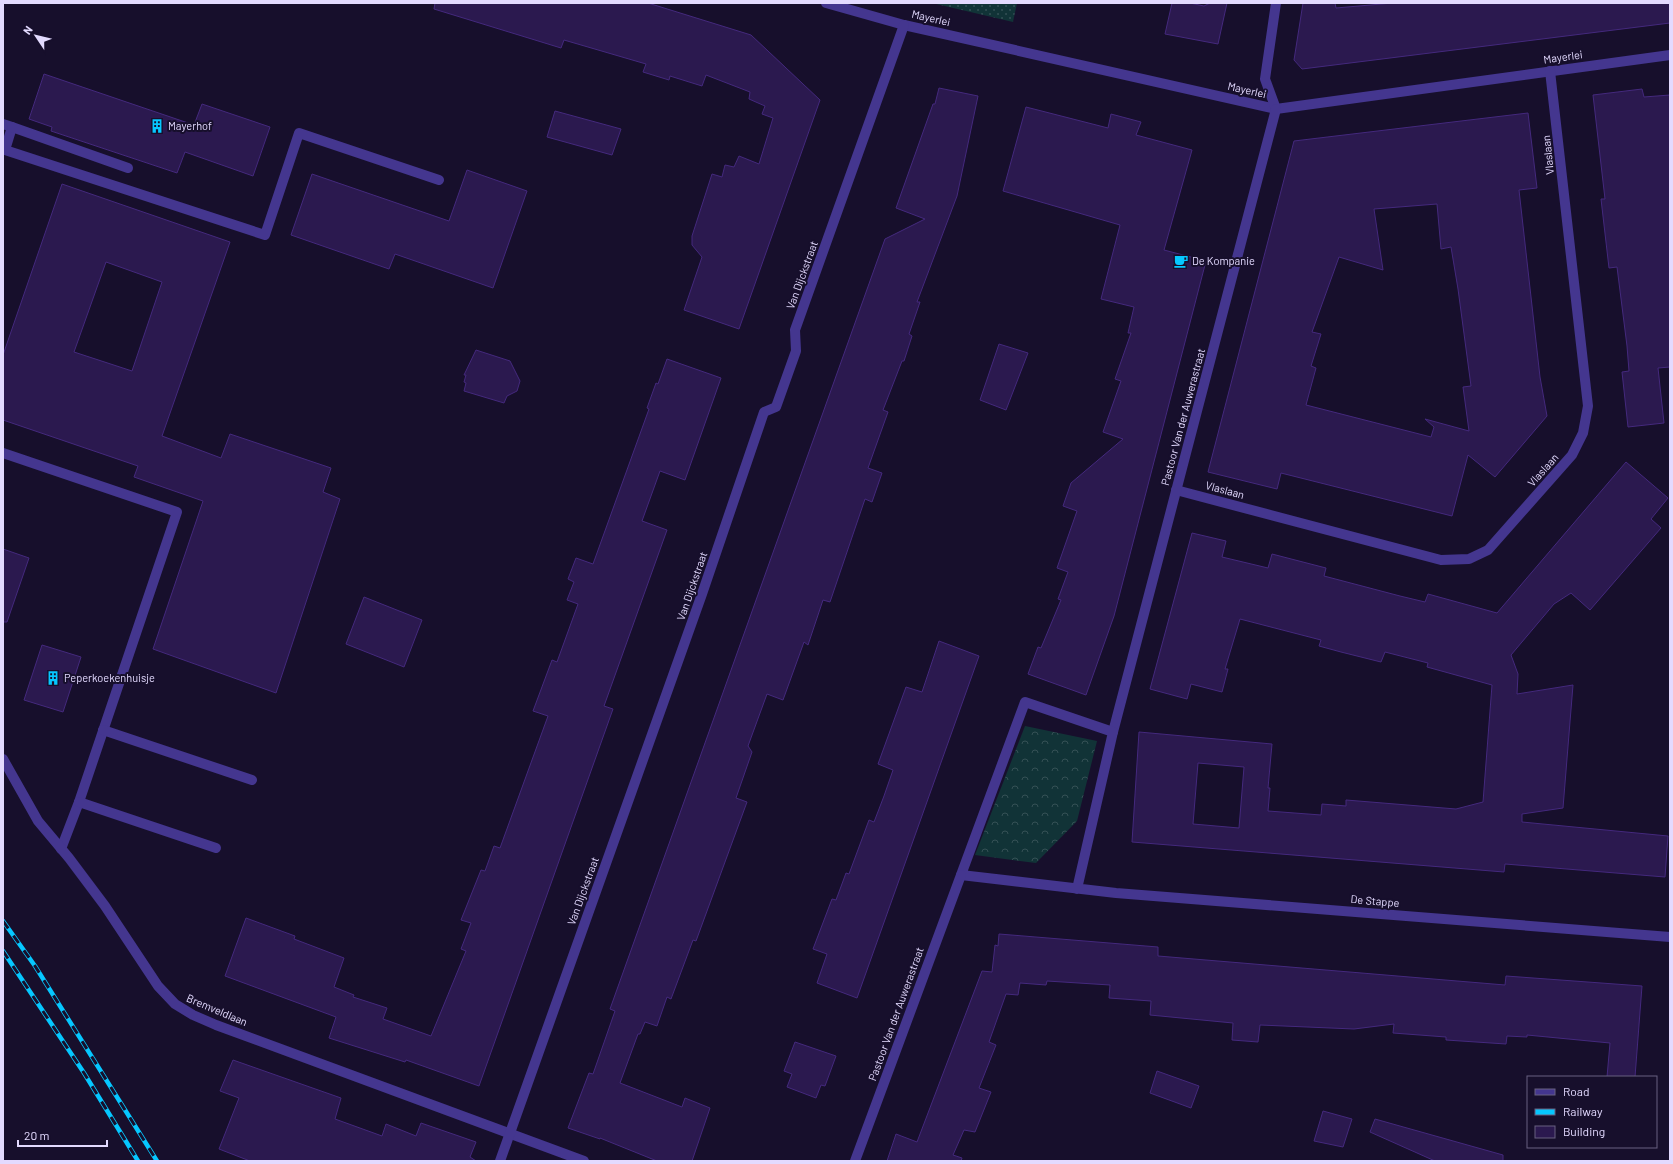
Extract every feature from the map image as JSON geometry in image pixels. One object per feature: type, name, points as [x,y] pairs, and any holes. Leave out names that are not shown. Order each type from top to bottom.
[{"type":"street","name":"Mayerlei","points":[[826,3],[904,25],[1276,109],[1670,55]]},
{"type":"street","points":[[1276,3],[1265,79],[1276,109]]},
{"type":"street","name":"Van Dijckstraat","points":[[500,1161],[702,594],[764,412],[776,407],[796,351],[795,330],[904,25]]},
{"type":"street","name":"Vlaslaan","points":[[1176,490],[1441,560],[1469,559],[1488,550],[1572,455],[1583,433],[1588,406],[1550,71]]},
{"type":"street","name":"Pastoor Van der Auwerastraat","points":[[1077,889],[1113,732],[1276,109]]},
{"type":"street","points":[[128,168],[8,125],[5,150],[265,235],[299,133],[439,180]]},
{"type":"street","points":[[3,453],[177,512],[79,802],[61,849]]},
{"type":"street","name":"Pastoor Van der Auwerastraat","points":[[855,1161],[1025,702],[1113,732]]},
{"type":"street","points":[[103,730],[252,780]]},
{"type":"street","name":"Bremveldlaan","points":[[3,759],[38,821],[105,906],[158,986],[175,1004],[193,1015],[216,1025],[584,1161]]},
{"type":"street","points":[[79,802],[216,848]]},
{"type":"street","points":[[961,875],[1077,889]]},
{"type":"street","name":"De Stappe","points":[[1077,889],[1670,937]]},
{"type":"green space","points":[[932,3],[1017,3],[1013,22]]},
{"type":"green space","points":[[1025,726],[1097,741],[1077,821],[1036,863],[975,855]]},
{"type":"building","points":[[435,3],[648,3],[751,35],[820,100],[739,329],[684,310],[702,257],[692,245],[692,236],[712,174],[722,177],[725,165],[734,167],[739,156],[759,164],[773,118],[762,114],[765,106],[749,99],[750,92],[706,75],[702,86],[670,76],[669,80],[643,72],[646,64],[564,40],[561,48],[434,9]]},
{"type":"building","points":[[1172,3],[1190,3],[1204,6],[1210,3],[1227,3],[1218,44],[1165,34]]},
{"type":"building","points":[[1303,3],[1335,3],[1336,8],[1393,3],[1670,3],[1670,23],[1302,69],[1294,60]]},
{"type":"building","name":"Mayerhof","points":[[44,74],[194,125],[202,104],[270,127],[253,176],[185,152],[177,173],[51,131],[52,127],[29,119]]},
{"type":"building","points":[[939,88],[978,96],[957,196],[917,302],[920,302],[909,334],[912,336],[904,361],[902,361],[883,410],[888,412],[868,468],[882,473],[872,502],[865,499],[830,602],[823,600],[808,645],[804,642],[783,700],[767,694],[748,746],[752,752],[736,798],[747,802],[696,941],[693,940],[671,999],[667,997],[657,1026],[645,1022],[640,1034],[638,1034],[620,1083],[682,1107],[685,1098],[710,1108],[692,1161],[657,1161],[600,1138],[568,1128],[589,1073],[593,1074],[615,1011],[610,1009],[885,239],[925,219],[896,208],[933,104],[935,104]]},
{"type":"building","points":[[1642,89],[1644,97],[1670,95],[1670,367],[1658,368],[1664,423],[1628,427],[1622,372],[1629,371],[1627,346],[1617,267],[1609,268],[1601,199],[1605,199],[1593,95]]},
{"type":"building","points":[[1026,107],[1108,128],[1111,114],[1141,122],[1136,135],[1192,150],[1164,250],[1206,261],[1114,616],[1086,695],[1028,674],[1038,647],[1041,648],[1061,600],[1058,599],[1068,572],[1057,568],[1077,511],[1063,506],[1071,483],[1123,439],[1103,432],[1121,381],[1115,379],[1131,333],[1128,333],[1134,307],[1101,299],[1120,225],[1003,191]]},
{"type":"building","points":[[555,111],[621,129],[612,155],[547,137]]},
{"type":"building","points":[[1528,113],[1537,188],[1519,190],[1540,377],[1547,416],[1495,477],[1468,455],[1452,516],[1281,473],[1277,489],[1208,472],[1294,141]],"holes":[[[1437,204],[1441,249],[1451,247],[1458,289],[1471,386],[1463,387],[1469,431],[1425,419],[1434,427],[1431,437],[1306,405],[1316,368],[1311,366],[1321,334],[1312,332],[1339,257],[1383,270],[1374,209]]]},
{"type":"building","points":[[467,170],[527,191],[493,288],[395,254],[389,269],[291,235],[312,174],[449,221]]},
{"type":"building","points":[[62,184],[230,242],[162,436],[221,458],[230,434],[331,468],[323,492],[340,499],[276,693],[153,649],[203,501],[134,477],[138,466],[3,420],[3,355]],"holes":[[[106,262],[162,282],[132,371],[74,352]]]},
{"type":"building","points":[[999,344],[1028,353],[1006,410],[980,400]]},
{"type":"building","points":[[476,350],[510,361],[520,381],[517,391],[507,396],[504,403],[464,391],[466,375],[464,375]]},
{"type":"building","points":[[667,359],[721,378],[685,480],[660,471],[642,521],[667,530],[604,706],[613,709],[479,1086],[406,1060],[405,1062],[329,1038],[336,1017],[225,976],[246,918],[295,936],[294,939],[344,958],[334,987],[354,995],[353,997],[387,1008],[383,1019],[431,1036],[466,951],[461,949],[471,923],[461,920],[481,870],[485,871],[494,846],[500,848],[548,716],[533,711],[552,660],[557,662],[578,604],[567,600],[574,582],[568,579],[576,558],[593,564],[649,409],[647,408],[656,383],[658,384]]},
{"type":"building","points":[[1626,462],[1668,498],[1651,519],[1661,528],[1590,610],[1571,593],[1554,604],[1511,655],[1518,674],[1517,694],[1573,685],[1563,808],[1522,814],[1522,822],[1668,836],[1665,877],[1505,864],[1504,872],[1132,842],[1139,732],[1272,744],[1268,788],[1270,788],[1268,811],[1321,815],[1322,804],[1346,806],[1346,800],[1456,809],[1483,802],[1492,685],[1427,667],[1428,663],[1385,652],[1381,662],[1319,646],[1321,640],[1240,619],[1225,669],[1228,669],[1222,692],[1191,684],[1187,699],[1150,689],[1192,533],[1226,541],[1222,557],[1268,568],[1272,554],[1326,568],[1324,576],[1400,596],[1425,602],[1428,594],[1497,613]],"holes":[[[1198,763],[1244,767],[1239,828],[1193,824]]]},
{"type":"building","points":[[3,549],[29,558],[7,622],[3,622]]},
{"type":"building","points":[[364,597],[422,620],[404,667],[346,644]]},
{"type":"building","points":[[939,641],[979,656],[857,998],[817,983],[827,954],[813,949],[832,899],[836,900],[846,873],[849,874],[869,820],[874,822],[884,796],[893,770],[878,764],[906,687],[922,692]]},
{"type":"building","name":"Peperkoekenhuisje","points":[[42,645],[81,657],[63,712],[24,700]]},
{"type":"building","points":[[999,934],[1158,947],[1158,956],[1505,985],[1506,976],[1642,986],[1635,1076],[1607,1076],[1610,1043],[1527,1035],[1527,1037],[1507,1036],[1506,1044],[1446,1040],[1446,1037],[1393,1033],[1394,1024],[1354,1029],[1260,1025],[1258,1042],[1232,1040],[1233,1023],[1150,1015],[1151,1001],[1109,998],[1110,985],[1047,981],[1046,985],[1020,983],[1018,995],[1006,994],[989,1042],[996,1045],[979,1088],[991,1092],[975,1132],[964,1130],[953,1155],[962,1158],[961,1161],[887,1161],[896,1134],[917,1142],[982,971],[992,972],[995,945],[998,946]]},
{"type":"building","points":[[795,1042],[836,1056],[825,1086],[821,1085],[816,1098],[787,1087],[792,1074],[784,1071]]},
{"type":"building","points":[[233,1060],[341,1098],[335,1119],[382,1136],[386,1124],[416,1136],[421,1123],[476,1142],[470,1157],[476,1161],[250,1161],[219,1149],[239,1098],[220,1091]]},
{"type":"building","points":[[1157,1071],[1199,1086],[1191,1108],[1150,1093]]},
{"type":"building","points":[[1323,1111],[1352,1119],[1343,1147],[1314,1141]]},
{"type":"building","points":[[1375,1119],[1503,1155],[1503,1161],[1435,1161],[1370,1132]]},
{"type":"railway","points":[[3,921],[35,966],[157,1161]]},
{"type":"railway","points":[[3,951],[84,1073],[138,1161]]},
{"type":"place","name":"Mayerhof","points":[[157,126]]},
{"type":"place","name":"De Kompanie","points":[[1181,261]]},
{"type":"place","name":"Peperkoekenhuisje","points":[[53,678]]}]
